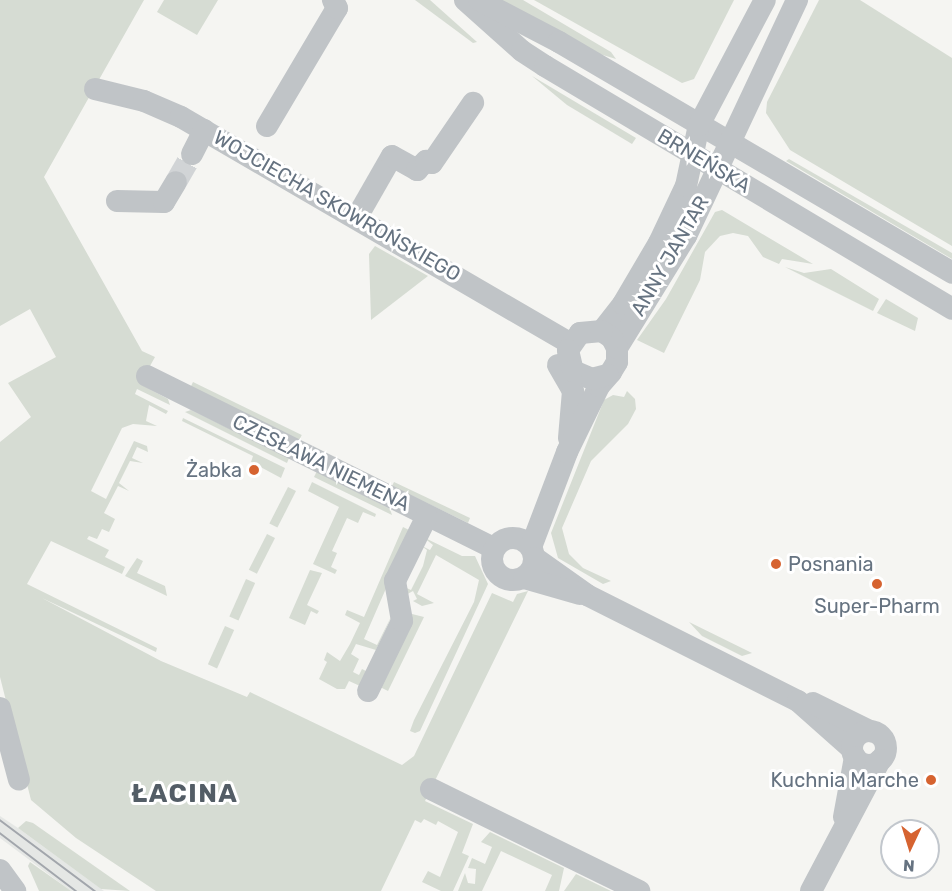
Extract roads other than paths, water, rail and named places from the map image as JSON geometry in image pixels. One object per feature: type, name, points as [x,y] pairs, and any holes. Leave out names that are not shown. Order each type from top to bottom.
[{"type":"street","points":[[267,126],[288,86],[299,78],[337,8],[333,0]]},
{"type":"street","name":"BRNEŃSKA","points":[[465,0],[522,51],[952,309]]},
{"type":"street","name":"BRNEŃSKA","points":[[479,0],[729,142],[952,273]]},
{"type":"street","name":"ANNY JANTAR","points":[[602,331],[644,273],[677,203],[693,155],[699,125],[765,0]]},
{"type":"street","name":"ANNY JANTAR","points":[[524,578],[532,569],[527,547],[567,452],[607,375],[617,362],[617,348],[672,260],[719,171],[729,142],[797,0]]},
{"type":"street","name":"WOJCIECHA SKOWROŃSKIEGO","points":[[95,89],[144,100],[204,130],[565,339]]},
{"type":"street","points":[[357,217],[392,156],[417,170],[426,161],[432,164],[473,103]]},
{"type":"street","points":[[192,153],[204,130]]},
{"type":"street","points":[[117,201],[164,202],[176,182]]},
{"type":"street","name":"ANNY JANTAR","points":[[567,452],[573,391],[558,365],[556,347],[565,339],[574,321],[623,304]]},
{"type":"street","points":[[607,375],[592,379],[573,371],[568,360],[565,339],[580,333],[602,331],[617,348]]},
{"type":"street","name":"CZESŁAWA NIEMENA","points":[[147,376],[494,548]]},
{"type":"street","points":[[368,691],[402,621],[395,581],[427,516]]},
{"type":"street","points":[[587,595],[527,547],[505,539],[494,548],[493,565],[500,576],[512,580],[524,578],[587,595],[798,701],[867,764],[880,760]]},
{"type":"street","points":[[798,701],[821,704],[870,731],[885,742],[880,760],[864,796],[842,826],[811,891]]},
{"type":"street","points":[[0,708],[19,780]]},
{"type":"street","points":[[842,826],[857,736],[870,731]]},
{"type":"street","points":[[431,789],[639,891]]},
{"type":"street","points":[[0,870],[15,891]]},
{"type":"tunnel","points":[[176,182],[192,154]]},
{"type":"tram line","points":[[0,820],[95,891]]},
{"type":"tram line","points":[[0,833],[76,891]]},
{"type":"place","name":"Żabka","points":[[254,470]]},
{"type":"place","name":"Posnania","points":[[776,564]]},
{"type":"place","name":"Super-Pharm","points":[[877,584]]},
{"type":"place","name":"Kuchnia Marche","points":[[931,780]]},
{"type":"district","name":"ŁACINA","points":[[185,794]]}]
